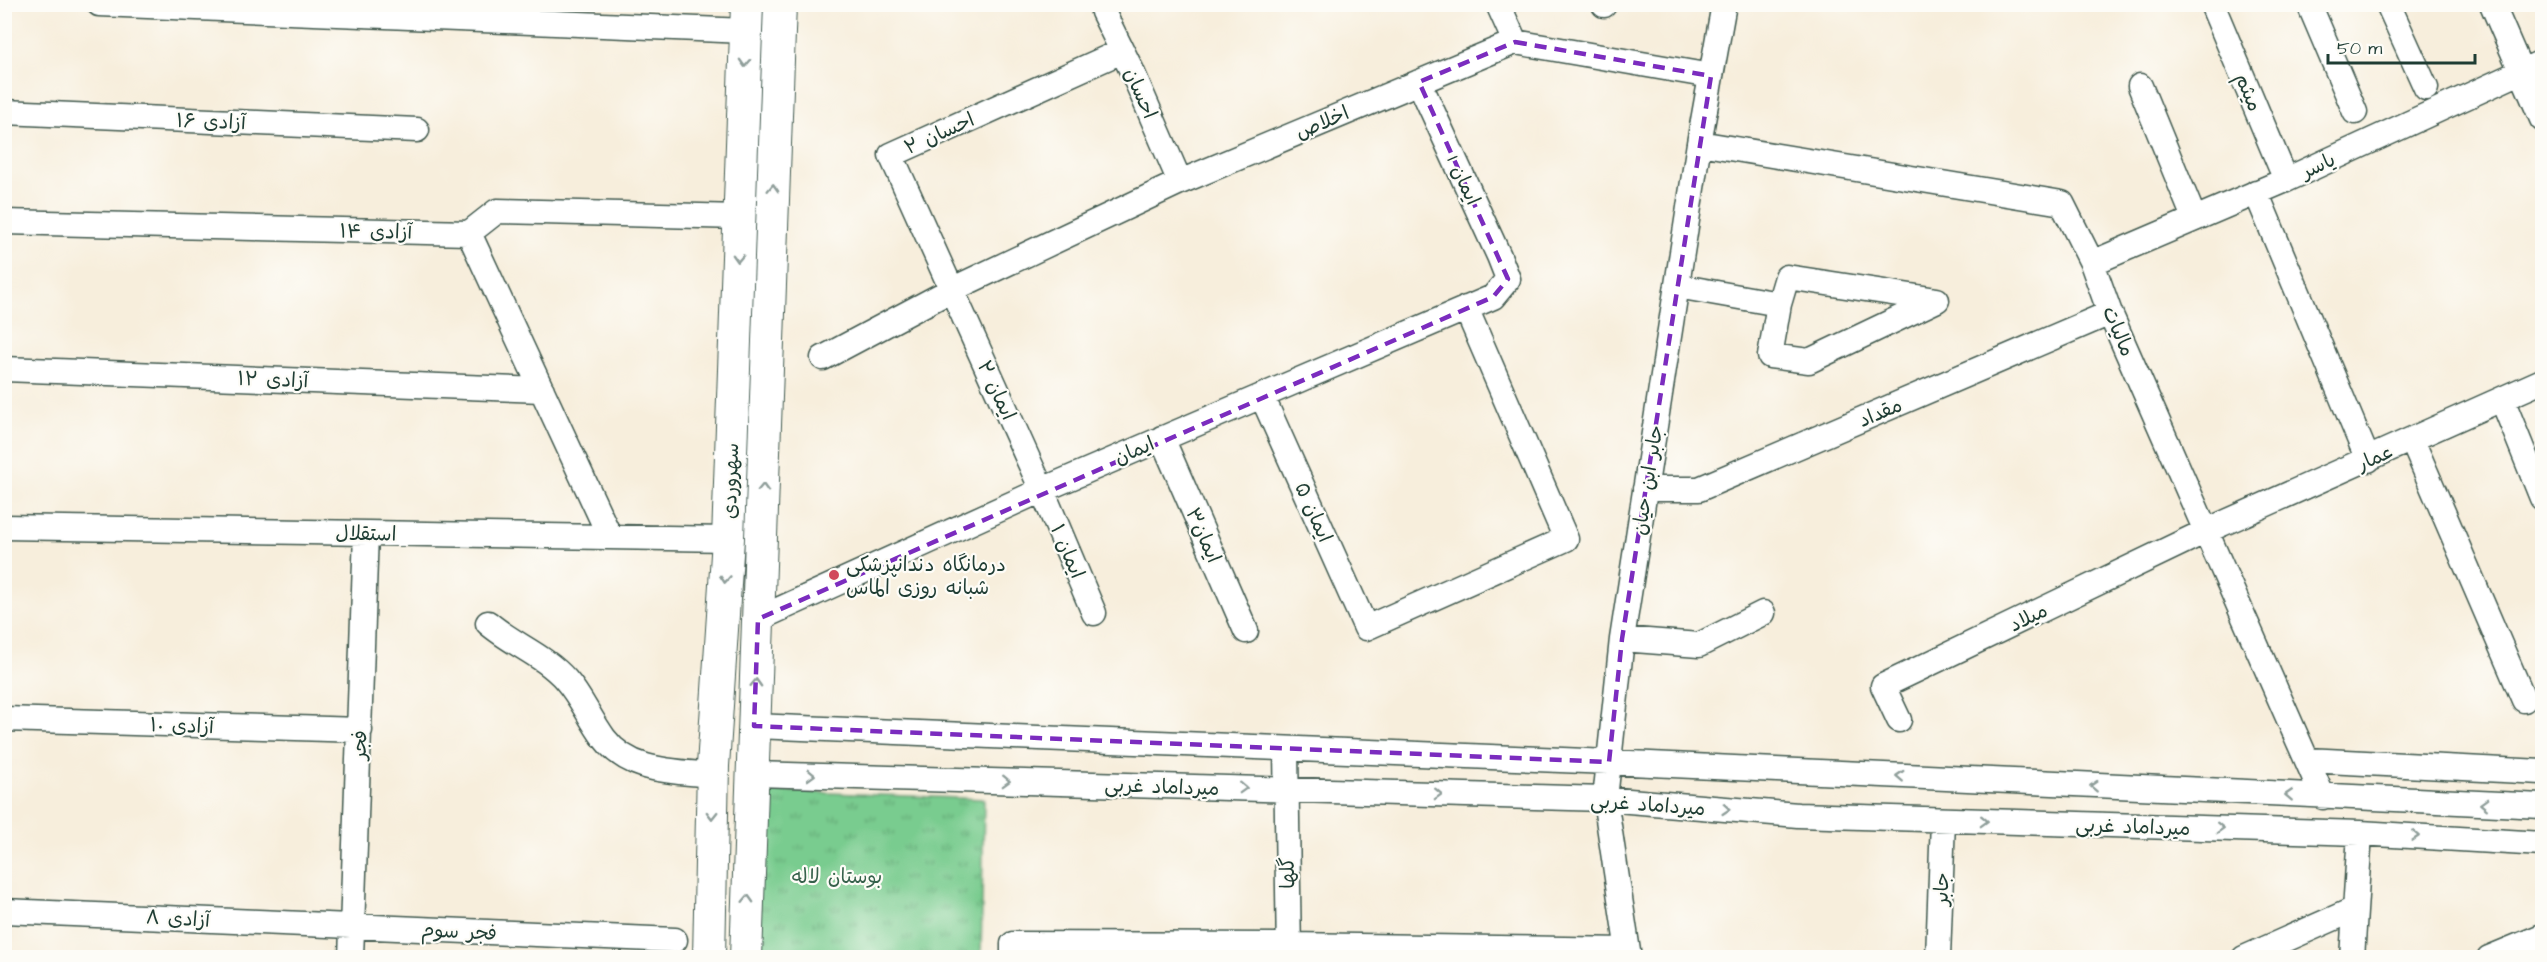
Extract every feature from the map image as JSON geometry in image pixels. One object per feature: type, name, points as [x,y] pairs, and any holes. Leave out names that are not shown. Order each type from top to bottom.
[{"type":"main road","name":"سهروردی","points":[[746,957],[780,4]]},
{"type":"main road","name":"سهروردی","points":[[709,957],[713,776],[728,539],[747,18]]},
{"type":"street","points":[[99,4],[747,18]]},
{"type":"street","name":"احسان","points":[[1102,4],[1103,12],[1180,182]]},
{"type":"street","points":[[1498,4],[1515,42],[1711,76]]},
{"type":"street","name":"جابر ابن حیان","points":[[1628,954],[1605,799],[1622,639],[1699,143],[1724,4]]},
{"type":"street","name":"میثم","points":[[2212,4],[2286,180]]},
{"type":"street","points":[[2388,4],[2426,88]]},
{"type":"street","points":[[2492,4],[2542,119]]},
{"type":"street","points":[[2310,5],[2355,112]]},
{"type":"street","name":"اخلاص","points":[[823,358],[951,290],[1180,182],[1515,42]]},
{"type":"street","name":"احسان ۲","points":[[951,290],[891,155],[1122,51]]},
{"type":"street","name":"یاسر","points":[[2092,262],[2286,180],[2542,62]]},
{"type":"street","name":"ایمان 1","points":[[1419,82],[1508,279]]},
{"type":"street","points":[[2140,86],[2194,219]]},
{"type":"street","name":"آزادی ۱۶","points":[[4,112],[417,130]]},
{"type":"street","name":"مالیات","points":[[1699,143],[2062,202],[2092,262],[2110,313],[2323,797]]},
{"type":"street","points":[[2256,192],[2368,460]]},
{"type":"street","points":[[610,537],[469,233],[497,211],[740,217]]},
{"type":"street","name":"آزادی ۱۴","points":[[4,222],[469,233]]},
{"type":"street","points":[[1787,277],[1937,300],[1809,360],[1770,356],[1779,304],[1787,277]]},
{"type":"street","name":"ایمان","points":[[758,619],[1042,490],[1493,297],[1508,279]]},
{"type":"street","points":[[1677,285],[1779,304]]},
{"type":"street","name":"ایمان ۲","points":[[951,290],[1042,490]]},
{"type":"street","name":"ایمان ۵","points":[[1262,396],[1366,628],[1566,539],[1466,308]]},
{"type":"street","name":"مقداد","points":[[1645,489],[1699,489],[2110,313]]},
{"type":"street","name":"آزادی ۱۲","points":[[4,369],[542,390]]},
{"type":"street","name":"عمار","points":[[2206,531],[2542,381]]},
{"type":"street","points":[[2502,399],[2542,498]]},
{"type":"street","name":"ایمان۳","points":[[1162,438],[1246,631]]},
{"type":"street","points":[[2412,440],[2524,700]]},
{"type":"street","name":"ایمان ۱","points":[[1042,490],[1094,613]]},
{"type":"street","name":"استقلال","points":[[4,527],[728,539]]},
{"type":"street","name":"میلاد","points":[[1899,720],[1883,686],[2206,531]]},
{"type":"street","name":"فجر","points":[[351,957],[366,533]]},
{"type":"street","points":[[1622,639],[1699,645],[1763,613]]},
{"type":"street","points":[[488,622],[549,664],[567,680],[605,740],[627,759],[646,768],[713,776]]},
{"type":"street","name":"آزادی ۱۰","points":[[4,719],[360,730]]},
{"type":"street","name":"میرداماد غربی","points":[[754,726],[1610,762],[2542,806]]},
{"type":"street","name":"گلها","points":[[1286,749],[1289,951]]},
{"type":"street","points":[[2307,760],[2542,772]]},
{"type":"street","name":"میرداماد غربی","points":[[753,774],[1605,799],[1798,815],[2360,833],[2542,844]]},
{"type":"street","name":"جابر","points":[[1938,957],[1944,820]]},
{"type":"street","points":[[2352,957],[2360,833]]},
{"type":"street","points":[[2244,957],[2355,909]]},
{"type":"street","name":"آزادی ۸","points":[[4,911],[351,926]]},
{"type":"street","name":"فجر سوم","points":[[351,926],[675,940]]},
{"type":"street","points":[[2489,957],[2542,936]]},
{"type":"street","points":[[1013,957],[1013,944],[1289,951],[1628,954]]},
{"type":"highlighted area","points":[[1515,42],[1711,76],[1622,639],[1609,762],[754,726],[758,619],[1493,297],[1508,279],[1419,82]]},
{"type":"green space","name":"بوستان لاله","points":[[752,790],[984,799],[981,957],[753,957]]},
{"type":"place","name":"درمانگاه دندان‍‍پزشکی شبانه روزی الماس","points":[[834,575]]}]
